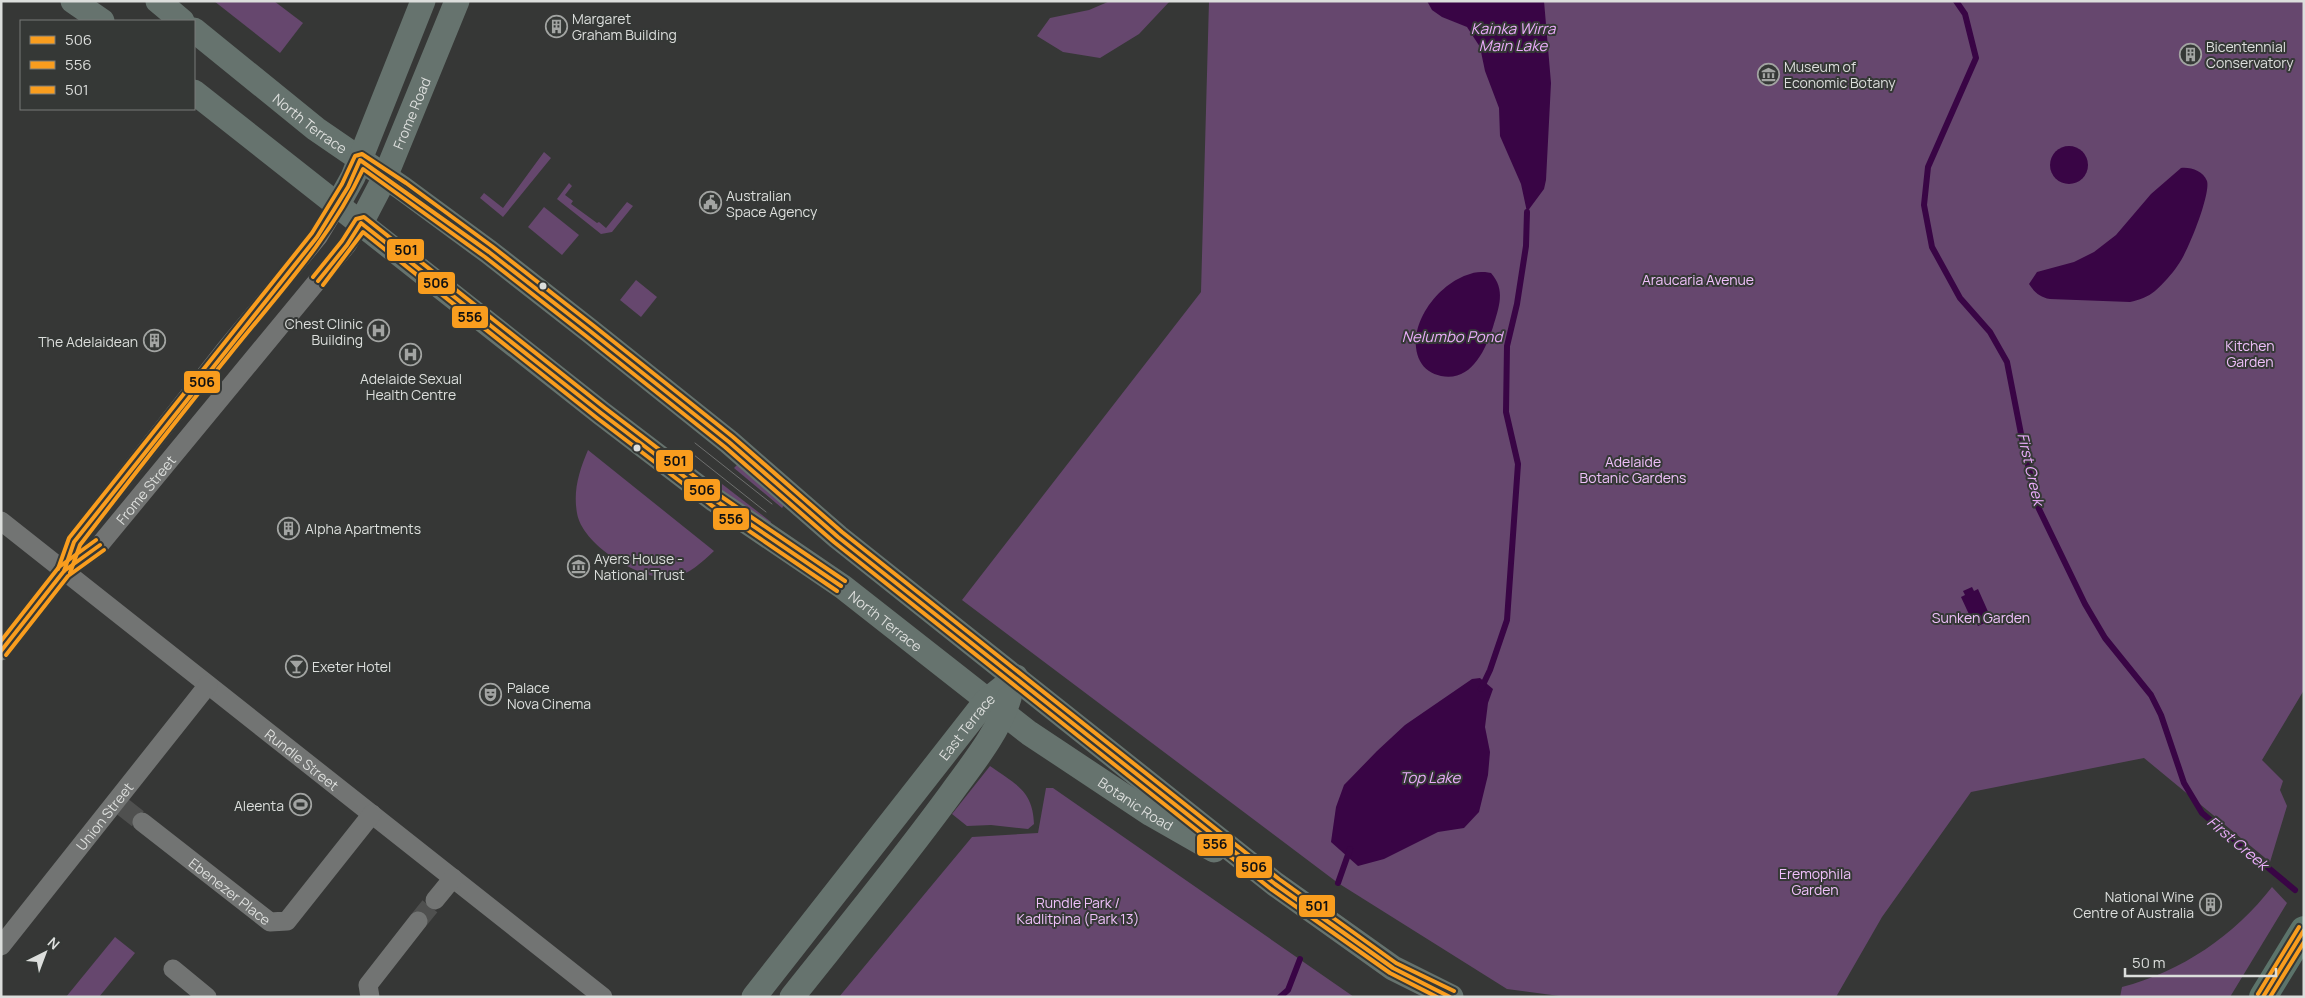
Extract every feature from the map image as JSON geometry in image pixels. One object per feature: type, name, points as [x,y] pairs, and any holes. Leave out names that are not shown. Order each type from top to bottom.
[{"type":"highway","points":[[2263,997],[2304,930]]},
{"type":"main road","points":[[73,1],[101,20]]},
{"type":"main road","points":[[158,1],[181,20]]},
{"type":"main road","points":[[338,204],[360,160],[423,1]]},
{"type":"main road","name":"Frome Road","points":[[361,222],[386,177],[457,1]]},
{"type":"main road","name":"North Terrace","points":[[195,31],[316,129],[489,252],[629,361],[729,442],[838,537],[1016,677]]},
{"type":"main road","name":"North Terrace","points":[[195,93],[714,500],[843,588],[995,708]]},
{"type":"main road","name":"East Terrace","points":[[754,997],[872,845],[995,708],[1016,677]]},
{"type":"main road","name":"Botanic Road","points":[[1016,677],[1275,884],[1394,968],[1451,997]]},
{"type":"main road","name":"East Terrace","points":[[792,997],[898,864],[983,748],[995,708]]},
{"type":"main road","name":"Botanic Road","points":[[995,708],[1151,814],[1275,884]]},
{"type":"main road","points":[[872,845],[898,864]]},
{"type":"street","name":"Frome Street","points":[[64,571],[74,542],[318,237],[338,204]]},
{"type":"street","name":"Frome Street","points":[[1,651],[64,571],[97,548],[348,245],[361,222]]},
{"type":"street","points":[[198,385],[219,402]]},
{"type":"street","name":"Rundle Street","points":[[1,521],[604,997]]},
{"type":"street","name":"Union Street","points":[[1,946],[120,804],[208,685]]},
{"type":"street","name":"Ebenezer Place","points":[[142,822],[270,922],[287,921],[372,814]]},
{"type":"street","points":[[435,900],[453,878]]},
{"type":"street","points":[[370,997],[368,985],[418,921]]},
{"type":"street","points":[[173,969],[207,997]]},
{"type":"green space","points":[[214,1],[274,1],[303,23],[280,53]]},
{"type":"green space","points":[[1110,1],[1170,1],[1139,34],[1100,58],[1063,52],[1037,36],[1050,18],[1089,10]]},
{"type":"green space","name":"Adelaide Botanic Gardens","points":[[1209,1],[2304,1],[2304,690],[2262,760],[2283,781],[2280,790],[2287,806],[2270,862],[2144,758],[1971,792],[1882,917],[1836,997],[1567,997],[1507,989],[1338,883],[962,600],[1201,292]]},
{"type":"green space","points":[[544,152],[551,158],[503,217],[480,198],[484,193],[503,208]]},
{"type":"green space","points":[[569,183],[572,186],[565,195],[573,201],[571,204],[606,228],[627,202],[633,206],[612,232],[601,234],[557,199]]},
{"type":"green space","points":[[544,207],[579,235],[562,255],[528,227]]},
{"type":"green space","points":[[636,280],[657,297],[641,317],[620,300]]},
{"type":"green space","points":[[588,450],[714,551],[690,571],[672,578],[645,574],[615,559],[601,548],[581,525],[577,513],[578,481]]},
{"type":"green space","points":[[739,463],[785,504],[782,508],[734,468]]},
{"type":"green space","points":[[722,484],[771,522],[770,524],[717,490]]},
{"type":"green space","points":[[990,766],[1015,783],[1026,795],[1033,812],[1034,824],[1028,829],[991,825],[967,826],[952,814]]},
{"type":"green space","name":"Rundle Park / Kadlitpina (Park 13)","points":[[1046,788],[1053,788],[1354,997],[839,997],[972,837],[1038,833]]},
{"type":"green space","points":[[2272,887],[2287,903],[2230,997],[2120,997],[2122,987],[2165,972],[2186,961],[2224,936],[2241,921]]},
{"type":"green space","points":[[115,937],[135,953],[99,997],[66,997]]},
{"type":"water","name":"Kainka Wirra Main Lake","points":[[1427,1],[1544,1],[1551,83],[1546,180],[1544,189],[1527,212],[1521,184],[1500,136],[1499,108],[1485,71],[1480,47],[1467,27],[1442,17],[1432,10]]},
{"type":"water","points":[[2069,146],[2082,152],[2088,165],[2082,178],[2069,184],[2056,178],[2050,165],[2056,152]]},
{"type":"water","points":[[2181,168],[2196,170],[2203,175],[2207,181],[2205,198],[2197,224],[2182,259],[2155,291],[2143,298],[2130,302],[2050,299],[2041,296],[2033,290],[2029,284],[2037,272],[2074,262],[2094,252],[2116,235],[2151,194]]},
{"type":"water","name":"Nelumbo Pond","points":[[1474,273],[1491,273],[1496,279],[1500,292],[1497,313],[1486,346],[1475,363],[1461,374],[1452,377],[1441,376],[1431,372],[1420,361],[1416,348],[1420,321],[1427,308],[1446,287],[1458,279]]},
{"type":"water","points":[[1972,587],[1974,591],[1978,589],[1990,616],[1985,618],[1987,622],[1978,626],[1976,622],[1973,623],[1961,597],[1965,595],[1963,591]]},
{"type":"water","name":"Top Lake","points":[[1480,678],[1493,689],[1488,703],[1485,727],[1490,752],[1488,775],[1479,812],[1464,828],[1438,832],[1384,859],[1358,866],[1331,842],[1336,807],[1344,785],[1405,725],[1472,679]]},
{"type":"waterway","name":"First Creek","points":[[1956,1],[1965,14],[1976,58],[1928,167],[1924,205],[1932,247],[1960,298],[1990,332],[2007,362],[2038,507],[2085,604],[2105,638],[2151,695],[2161,715],[2184,783],[2202,813],[2295,890]]},
{"type":"waterway","points":[[1481,689],[1490,670],[1507,620],[1518,464],[1506,412],[1507,346],[1517,304],[1526,246],[1527,212]]},
{"type":"waterway","points":[[1338,883],[1350,849]]},
{"type":"waterway","points":[[1280,997],[1288,990],[1300,959]]},
{"type":"tunnel","points":[[123,807],[142,822]]},
{"type":"tunnel","points":[[418,921],[435,900]]},
{"type":"tram line","points":[[695,443],[772,504]]},
{"type":"tram line","points":[[689,451],[766,512]]},
{"type":"transit line","name":"501","points":[[58,569],[69,538],[312,233],[342,184],[355,156],[362,154],[406,183],[493,247],[594,326],[733,437],[842,532],[1279,879],[1396,963],[1454,991]]},
{"type":"transit line","name":"506","points":[[64,571],[74,542],[317,237],[348,187],[360,160],[489,252],[590,331],[729,442],[838,537],[1275,884],[1393,968],[1450,997]]},
{"type":"transit line","name":"556","points":[[70,573],[80,545],[192,401],[302,265],[335,219],[363,169],[485,257],[586,336],[725,447],[834,542],[1271,889],[1390,973],[1437,997]]},
{"type":"transit line","name":"501","points":[[313,277],[342,241],[356,219],[364,217],[605,408],[719,495],[845,581]]},
{"type":"transit line","name":"506","points":[[318,281],[347,245],[361,223],[601,413],[715,500],[841,586]]},
{"type":"transit line","name":"556","points":[[323,285],[363,232],[597,418],[711,505],[837,591]]},
{"type":"transit line","name":"501","points":[[1,641],[59,567],[96,540]]},
{"type":"transit line","name":"506","points":[[1,651],[64,571],[100,545]]},
{"type":"transit line","name":"556","points":[[6,655],[68,576],[104,550]]},
{"type":"transit line","name":"501","points":[[2258,994],[2299,927]]},
{"type":"transit line","name":"506","points":[[2263,997],[2304,930]]},
{"type":"transit line","name":"556","points":[[2270,997],[2304,942]]},
{"type":"place","name":"Margaret Graham Building","points":[[556,26]]},
{"type":"place","name":"Bicentennial Conservatory","points":[[2190,54]]},
{"type":"place","name":"Museum of Economic Botany","points":[[1768,74]]},
{"type":"place","name":"Australian Space Agency","points":[[710,203]]},
{"type":"place","name":"Chest Clinic Building","points":[[379,331]]},
{"type":"place","name":"The Adelaidean","points":[[154,341]]},
{"type":"place","name":"Adelaide Sexual Health Centre","points":[[411,355]]},
{"type":"place","name":"Alpha Apartments","points":[[289,528]]},
{"type":"place","name":"Ayers House - National Trust","points":[[578,566]]},
{"type":"place","name":"Exeter Hotel","points":[[296,666]]},
{"type":"place","name":"Palace Nova Cinema","points":[[491,695]]},
{"type":"place","name":"Aleenta","points":[[300,805]]},
{"type":"place","name":"National Wine Centre of Australia","points":[[2210,904]]},
{"type":"park label","name":"Araucaria Avenue","points":[[1698,279]]},
{"type":"park label","name":"Kitchen Garden","points":[[2250,354]]},
{"type":"park label","name":"Sunken Garden","points":[[1981,617]]},
{"type":"park label","name":"Eremophila Garden","points":[[1815,882]]}]
